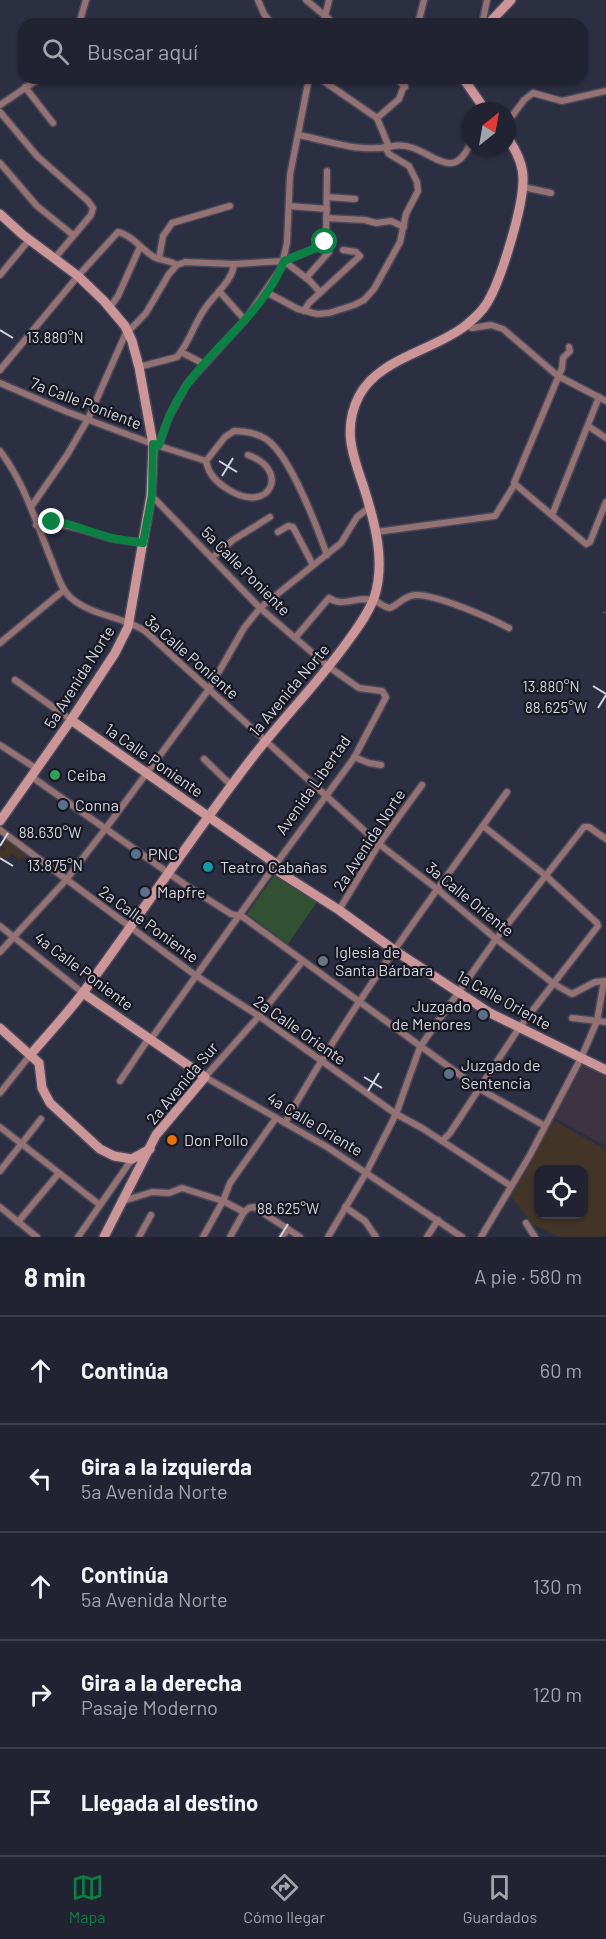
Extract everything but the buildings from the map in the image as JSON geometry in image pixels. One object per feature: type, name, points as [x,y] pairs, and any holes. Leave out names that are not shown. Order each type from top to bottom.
[{"type":"street","points":[[82,18],[86,0]]},
{"type":"street","points":[[258,0],[267,18]]},
{"type":"street","points":[[306,0],[329,18]]},
{"type":"street","points":[[324,18],[329,0]]},
{"type":"street","points":[[420,18],[424,0]]},
{"type":"street","points":[[483,18],[487,0]]},
{"type":"street","points":[[492,18],[511,0]]},
{"type":"street","points":[[0,105],[30,84]]},
{"type":"street","name":"5a Avenida Norte","points":[[0,821],[71,720],[115,653],[128,627],[152,495],[156,444],[180,394],[266,292],[284,261],[290,176],[308,84]]},
{"type":"street","points":[[266,292],[304,311],[317,314],[329,313],[354,305],[367,297],[382,277],[400,242],[406,214],[418,191],[417,182],[409,166],[389,154],[377,118],[328,84]]},
{"type":"street","points":[[402,84],[405,87]]},
{"type":"street","points":[[377,118],[399,99],[406,84]]},
{"type":"street","points":[[467,84],[480,102]]},
{"type":"street","points":[[25,87],[53,123]]},
{"type":"street","points":[[516,111],[533,93],[562,101],[606,92]]},
{"type":"street","points":[[0,112],[37,156],[94,210],[54,258]]},
{"type":"street","points":[[298,135],[369,150],[401,145],[411,147],[435,160],[451,164],[458,162],[462,156]]},
{"type":"street","points":[[0,952],[66,880],[106,828],[209,689],[244,628],[260,608],[341,543],[357,517],[370,507],[350,441],[351,421],[358,398],[368,384],[384,371],[446,339],[482,311],[492,293],[517,219],[523,176],[516,154]]},
{"type":"street","points":[[0,163],[37,206],[73,235]]},
{"type":"street","points":[[31,507],[88,419],[123,339],[146,313],[169,274],[177,265],[185,262],[234,264],[284,261],[324,244],[327,171]]},
{"type":"street","points":[[523,187],[551,192]]},
{"type":"street","points":[[327,196],[355,199]]},
{"type":"street","points":[[159,259],[163,236],[172,223],[230,206]]},
{"type":"street","points":[[289,206],[327,209]]},
{"type":"street","points":[[0,214],[29,240],[78,276],[110,307],[128,332],[139,367],[156,444]]},
{"type":"street","points":[[326,218],[365,220],[376,223],[391,221],[404,226]]},
{"type":"street","points":[[0,370],[78,276],[118,232],[159,259],[177,265]]},
{"type":"street","points":[[0,275],[29,240]]},
{"type":"street","points":[[306,278],[329,252],[324,244]]},
{"type":"street","points":[[110,307],[118,296],[140,248]]},
{"type":"street","points":[[304,311],[320,292],[360,256],[356,252],[343,250]]},
{"type":"street","points":[[284,261],[320,292]]},
{"type":"street","points":[[139,367],[175,358],[181,352],[203,311],[232,272],[234,264]]},
{"type":"street","points":[[219,291],[244,320]]},
{"type":"street","points":[[466,325],[472,328],[491,325],[504,329],[558,376],[606,400]]},
{"type":"street","points":[[376,532],[495,516],[515,484],[513,483],[562,368],[563,358],[570,351],[569,347]]},
{"type":"street","points":[[181,352],[204,364]]},
{"type":"street","name":"7a Calle Poniente","points":[[0,383],[88,419],[206,461]]},
{"type":"street","points":[[552,515],[598,397]]},
{"type":"street","points":[[588,426],[606,438]]},
{"type":"street","points":[[249,455],[264,463],[272,477],[267,491],[256,498],[243,497],[216,481],[206,461],[225,437],[234,430],[265,438],[274,446],[303,495],[327,555]]},
{"type":"street","points":[[0,451],[31,507],[36,525],[64,590],[0,643]]},
{"type":"street","points":[[515,484],[588,544],[606,502]]},
{"type":"street","name":"5a Calle Poniente","points":[[152,495],[260,608],[329,667],[359,688],[382,691],[386,697]]},
{"type":"street","name":"1a Avenida Norte","points":[[31,1054],[83,993],[232,786],[265,742],[329,667],[366,615],[380,576],[376,532],[370,507]]},
{"type":"street","points":[[213,557],[233,540],[270,517]]},
{"type":"street","points":[[36,525],[52,522],[68,524],[111,538],[143,543]]},
{"type":"street","points":[[278,532],[288,526],[293,527],[314,565]]},
{"type":"street","name":"3a Calle Poniente","points":[[64,590],[72,598],[90,608],[120,621],[129,622],[145,631],[325,796]]},
{"type":"street","points":[[295,638],[329,598],[340,603],[373,600],[390,608],[401,600],[417,595],[469,610],[509,628]]},
{"type":"street","name":"1a Calle Poniente","points":[[15,680],[147,772],[274,866]]},
{"type":"street","name":"Avenida Libertad","points":[[120,1081],[238,915],[354,758],[386,697]]},
{"type":"street","points":[[0,745],[169,874],[231,915],[238,915],[478,1088],[545,1126]]},
{"type":"street","points":[[354,758],[381,765]]},
{"type":"street","points":[[204,759],[232,786]]},
{"type":"street","name":"2a Avenida Norte","points":[[339,910],[380,844],[422,785]]},
{"type":"street","points":[[285,1123],[320,1061],[358,1002],[507,792]]},
{"type":"street","name":"3a Calle Oriente","points":[[325,796],[380,844],[554,984],[572,994],[595,982],[605,981]]},
{"type":"street","points":[[442,1142],[519,1028],[598,926],[545,875],[483,826]]},
{"type":"street","points":[[328,1237],[366,1173],[396,1114],[420,1047],[496,939],[584,827],[589,827],[606,839]]},
{"type":"street","name":"2a Calle Poniente","points":[[0,830],[195,975]]},
{"type":"street","name":"1a Calle Oriente","points":[[274,866],[489,1013],[606,1070]]},
{"type":"street","name":"4a Calle Poniente","points":[[0,926],[83,993],[150,1038]]},
{"type":"street","name":"2a Avenida Sur","points":[[104,1237],[156,1135],[259,1016],[302,962]]},
{"type":"street","name":"2a Calle Oriente","points":[[195,975],[259,1016],[396,1114],[511,1186]]},
{"type":"street","points":[[481,1237],[545,1126],[580,1058],[597,1021],[605,981]]},
{"type":"street","points":[[572,1018],[606,1022]]},
{"type":"street","points":[[0,1028],[39,1063],[42,1088],[50,1103],[100,1149],[132,1159]]},
{"type":"street","name":"4a Calle Oriente","points":[[150,1038],[205,1077],[327,1147],[462,1237]]},
{"type":"street","points":[[0,1093],[31,1054]]},
{"type":"street","points":[[203,1237],[230,1183],[276,1118]]},
{"type":"street","points":[[0,1171],[41,1119]]},
{"type":"street","points":[[0,1127],[100,1205]]},
{"type":"street","points":[[78,1237],[132,1159],[150,1149]]},
{"type":"street","points":[[18,1222],[59,1173]]},
{"type":"street","points":[[123,1201],[152,1192],[169,1193],[182,1188],[223,1201],[244,1212]]},
{"type":"street","points":[[0,1207],[37,1237]]},
{"type":"street","points":[[345,1207],[365,1221],[376,1237]]},
{"type":"street","points":[[234,1236],[244,1212],[249,1208],[254,1208],[300,1237]]},
{"type":"street","points":[[139,1237],[151,1215]]},
{"type":"street","points":[[427,1237],[438,1220]]},
{"type":"street","points":[[526,1223],[535,1237]]},
{"type":"street","points":[[282,1237],[288,1228]]},
{"type":"shaded area","points":[[5,838],[28,854],[24,859],[22,857],[19,861],[12,853],[8,859],[5,857],[0,859],[0,848],[4,851],[5,849],[2,848],[4,846],[2,844]]},
{"type":"shaded area","points":[[582,1062],[606,1073],[606,1146],[555,1118]]},
{"type":"shaded area","points":[[553,1120],[606,1150],[606,1237],[559,1237],[534,1225],[511,1197]]},
{"type":"green space","points":[[276,873],[317,902],[288,944],[247,914]]},
{"type":"place","name":"Ceiba","points":[[55,775]]},
{"type":"place","name":"Conna","points":[[63,805]]},
{"type":"place","name":"PNC","points":[[136,854]]},
{"type":"place","name":"Teatro Cabañas","points":[[208,867]]},
{"type":"place","name":"Mapfre","points":[[145,892]]},
{"type":"place","name":"Iglesia de Santa Bárbara","points":[[323,961]]},
{"type":"place","name":"Juzgado de Menores","points":[[483,1015]]},
{"type":"place","name":"Juzgado de Sentencia","points":[[449,1074]]},
{"type":"place","name":"Don Pollo","points":[[172,1140]]},
{"type":"route","points":[[52,522],[68,524],[111,538],[143,543],[152,495],[153,444],[159,445],[180,394],[258,303],[275,279],[284,261],[321,246],[325,242]]}]
